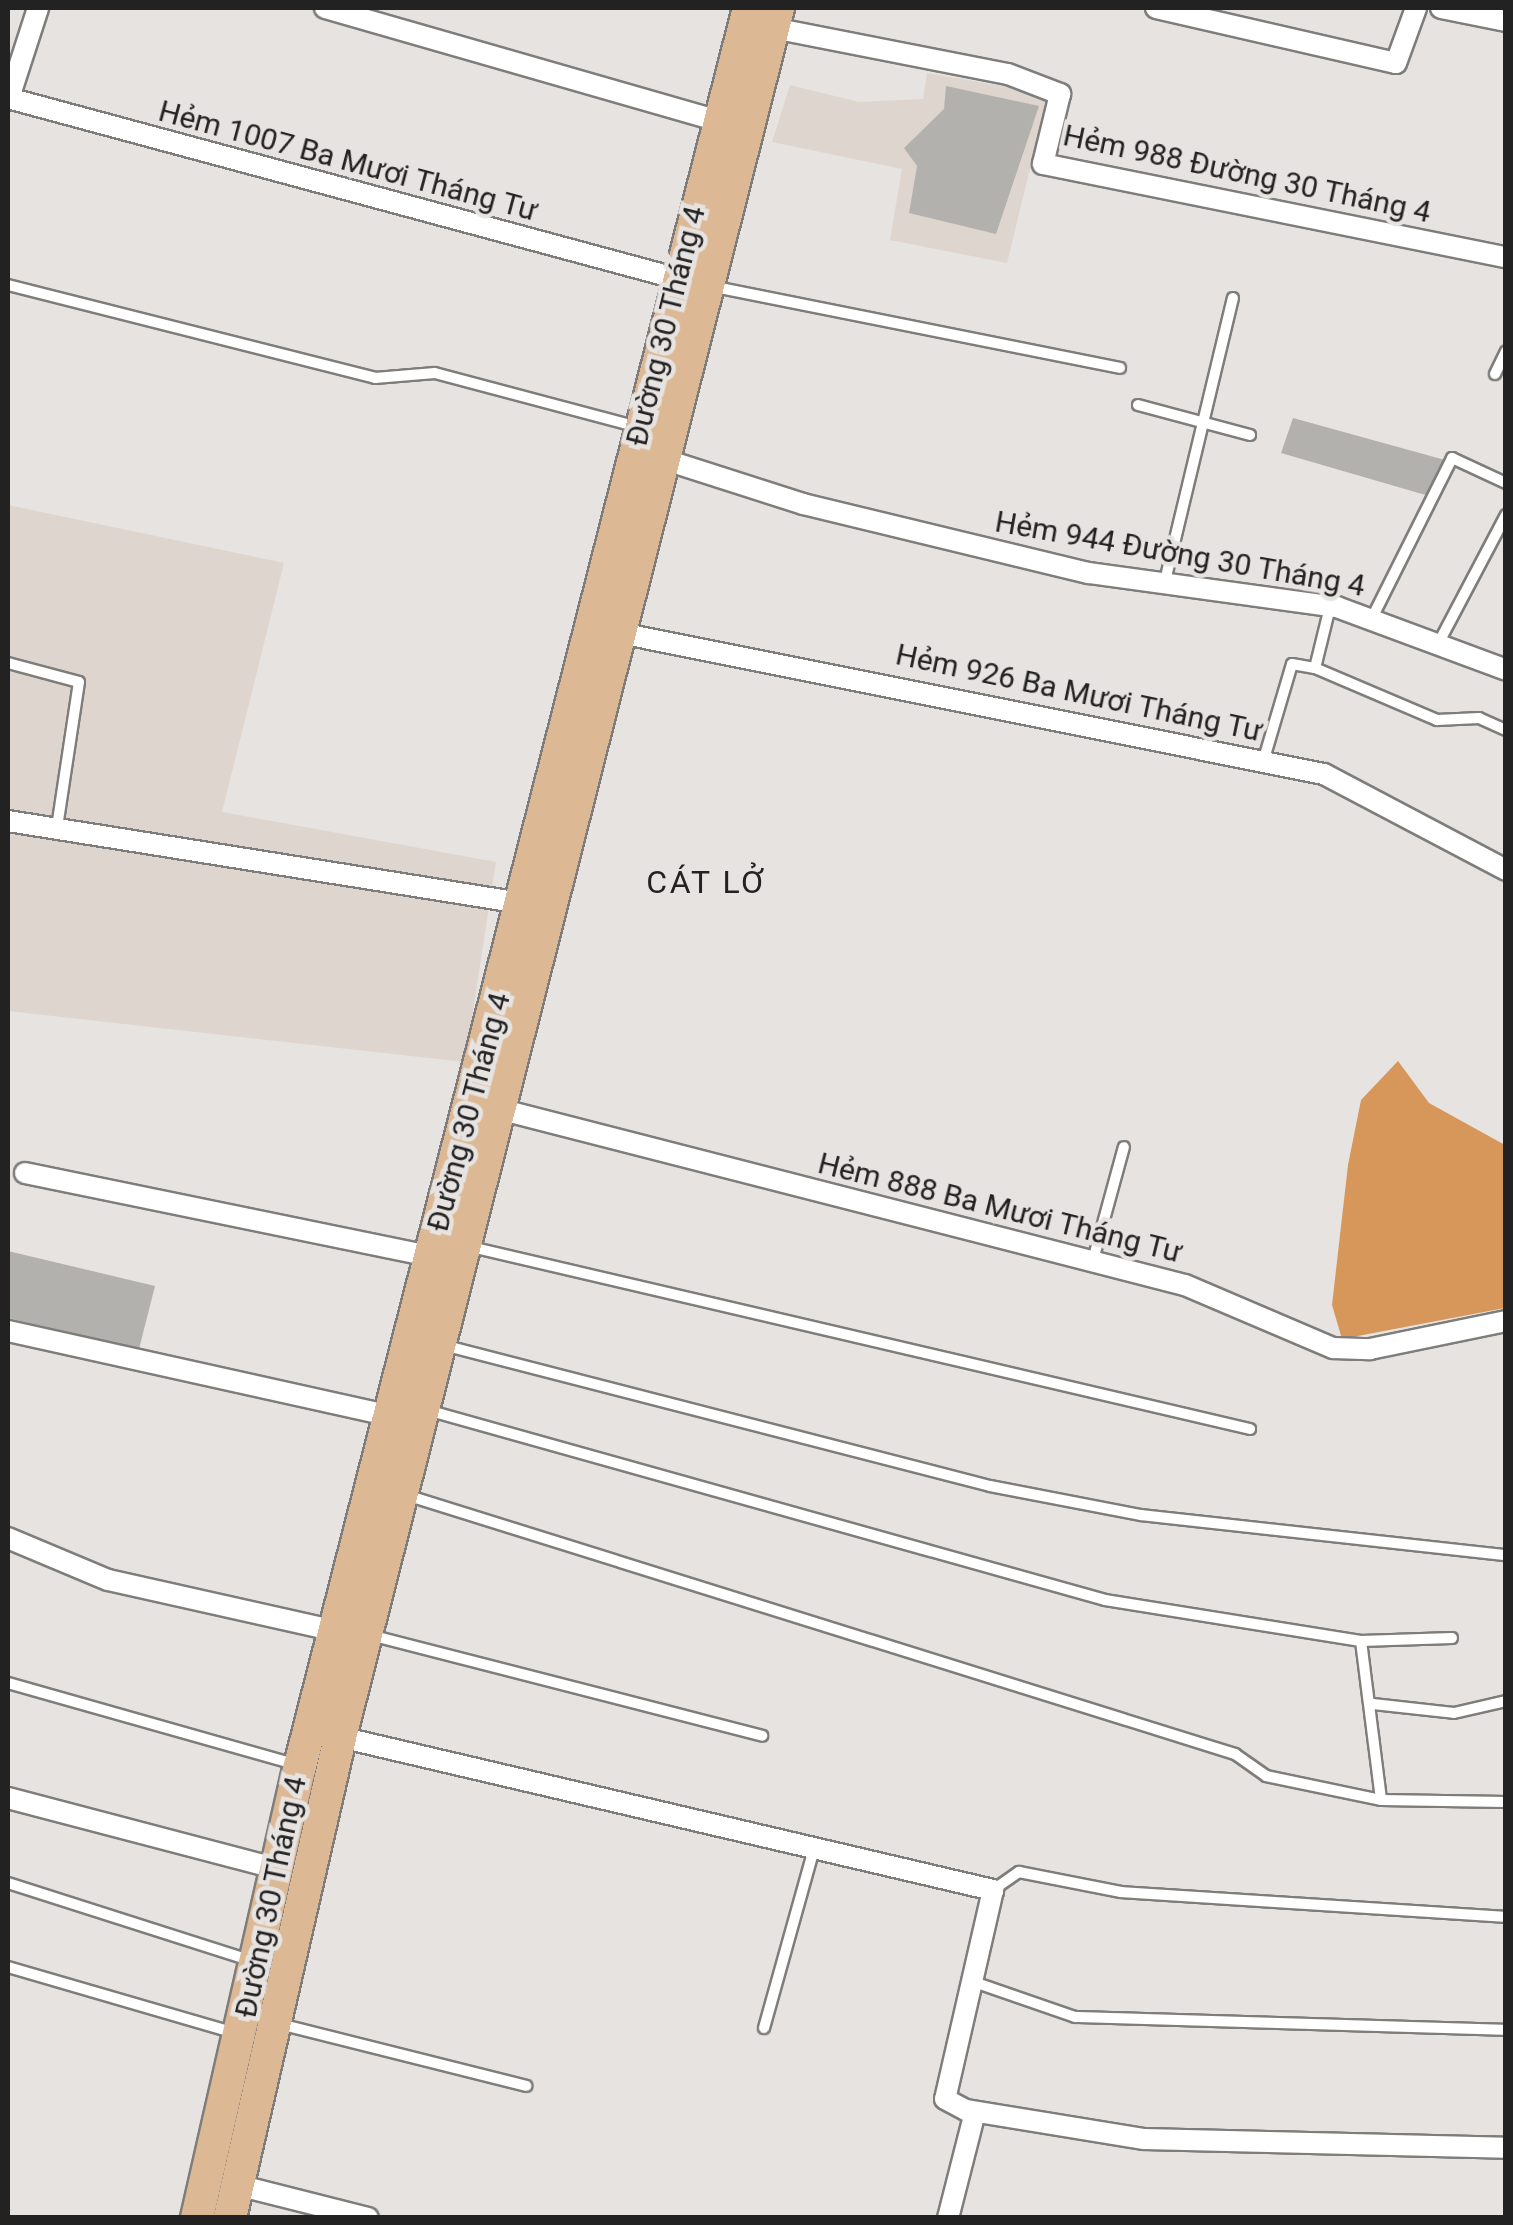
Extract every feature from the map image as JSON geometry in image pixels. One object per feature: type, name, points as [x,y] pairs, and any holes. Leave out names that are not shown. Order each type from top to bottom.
[{"type":"main road","name":"Đường 30 Tháng 4","points":[[230,2218],[340,1737],[352,1633],[392,1416],[431,1256],[489,1106],[554,909],[666,460],[719,121],[766,14]]},
{"type":"main road","name":"Đường 30 Tháng 4","points":[[197,2218],[280,1869],[300,1766],[405,1495],[470,1246],[521,903],[641,428],[691,282],[766,14]]},
{"type":"main road","points":[[521,903],[554,909]]},
{"type":"street","points":[[8,98],[38,8]]},
{"type":"street","points":[[326,8],[719,121]]},
{"type":"street","points":[[1156,8],[1396,62],[1416,8]]},
{"type":"street","points":[[1441,8],[1506,21]]},
{"type":"street","name":"Hẻm 988 Đường 30 Tháng 4","points":[[766,14],[1008,74],[1060,94],[1043,164],[1506,257]]},
{"type":"street","name":"Hẻm 1007 Ba Mươi Tháng Tư","points":[[8,98],[691,282]]},
{"type":"street","name":"Hẻm 944 Đường 30 Tháng 4","points":[[666,460],[977,548],[1330,607],[1372,618],[1506,670]]},
{"type":"street","name":"Hẻm 926 Ba Mươi Tháng Tư","points":[[620,633],[1263,762],[1367,790],[1506,870]]},
{"type":"street","points":[[8,821],[521,903]]},
{"type":"street","name":"Hẻm 888 Ba Mươi Tháng Tư","points":[[489,1106],[1093,1260],[1236,1302],[1332,1348],[1370,1349],[1506,1321]]},
{"type":"street","points":[[25,1172],[431,1256]]},
{"type":"street","points":[[8,1331],[392,1416]]},
{"type":"street","points":[[8,1538],[108,1580],[352,1633]]},
{"type":"street","points":[[340,1737],[814,1852],[993,1890],[945,2099],[975,2112],[1144,2140],[1506,2148]]},
{"type":"street","points":[[8,1798],[280,1869]]},
{"type":"street","points":[[948,2218],[975,2112]]},
{"type":"street","points":[[237,2185],[368,2218]]},
{"type":"lane","points":[[691,282],[1120,368]]},
{"type":"lane","points":[[8,285],[375,378],[436,373],[641,428]]},
{"type":"lane","points":[[1165,582],[1233,298]]},
{"type":"lane","points":[[1495,374],[1506,352]]},
{"type":"lane","points":[[1138,405],[1250,435]]},
{"type":"lane","points":[[1372,618],[1452,458],[1506,483]]},
{"type":"lane","points":[[1438,644],[1506,514]]},
{"type":"lane","points":[[1315,668],[1330,607]]},
{"type":"lane","points":[[8,662],[79,682],[57,829]]},
{"type":"lane","points":[[1263,762],[1292,664],[1315,668],[1437,720],[1479,718],[1506,730]]},
{"type":"lane","points":[[1093,1260],[1124,1147]]},
{"type":"lane","points":[[470,1246],[1250,1429]]},
{"type":"lane","points":[[442,1344],[1027,1493],[1140,1516],[1506,1555]]},
{"type":"lane","points":[[426,1410],[1054,1587],[1361,1641],[1452,1638]]},
{"type":"lane","points":[[405,1495],[1235,1754],[1266,1776],[1381,1800],[1506,1802]]},
{"type":"lane","points":[[352,1633],[762,1736]]},
{"type":"lane","points":[[1361,1641],[1373,1704],[1381,1800]]},
{"type":"lane","points":[[8,1683],[300,1766]]},
{"type":"lane","points":[[1373,1704],[1454,1713],[1506,1701]]},
{"type":"lane","points":[[764,2028],[814,1852]]},
{"type":"lane","points":[[993,1890],[1019,1872],[1121,1892],[1506,1917]]},
{"type":"lane","points":[[8,1884],[257,1963]]},
{"type":"lane","points":[[8,1967],[241,2034]]},
{"type":"lane","points":[[974,1982],[1076,2017],[1506,2030]]},
{"type":"lane","points":[[274,2022],[526,2086]]},
{"type":"shaded area","points":[[927,73],[1036,92],[1046,103],[1007,263],[890,240],[902,169],[772,142],[790,85],[859,102],[923,99]]},
{"type":"shaded area","points":[[8,505],[284,563],[222,812],[496,862],[465,1062],[8,1011]]},
{"type":"shaded area","points":[[1398,1061],[1429,1103],[1505,1145],[1505,1308],[1342,1339],[1332,1305],[1348,1165],[1361,1100]]},
{"type":"building","points":[[946,86],[1039,106],[996,234],[909,213],[917,166],[904,148],[944,109]]},
{"type":"building","points":[[1293,418],[1445,460],[1429,496],[1281,453]]},
{"type":"building","points":[[8,1251],[155,1286],[139,1349],[8,1318]]},
{"type":"district","name":"CÁT LỞ","points":[[706,882]]}]
